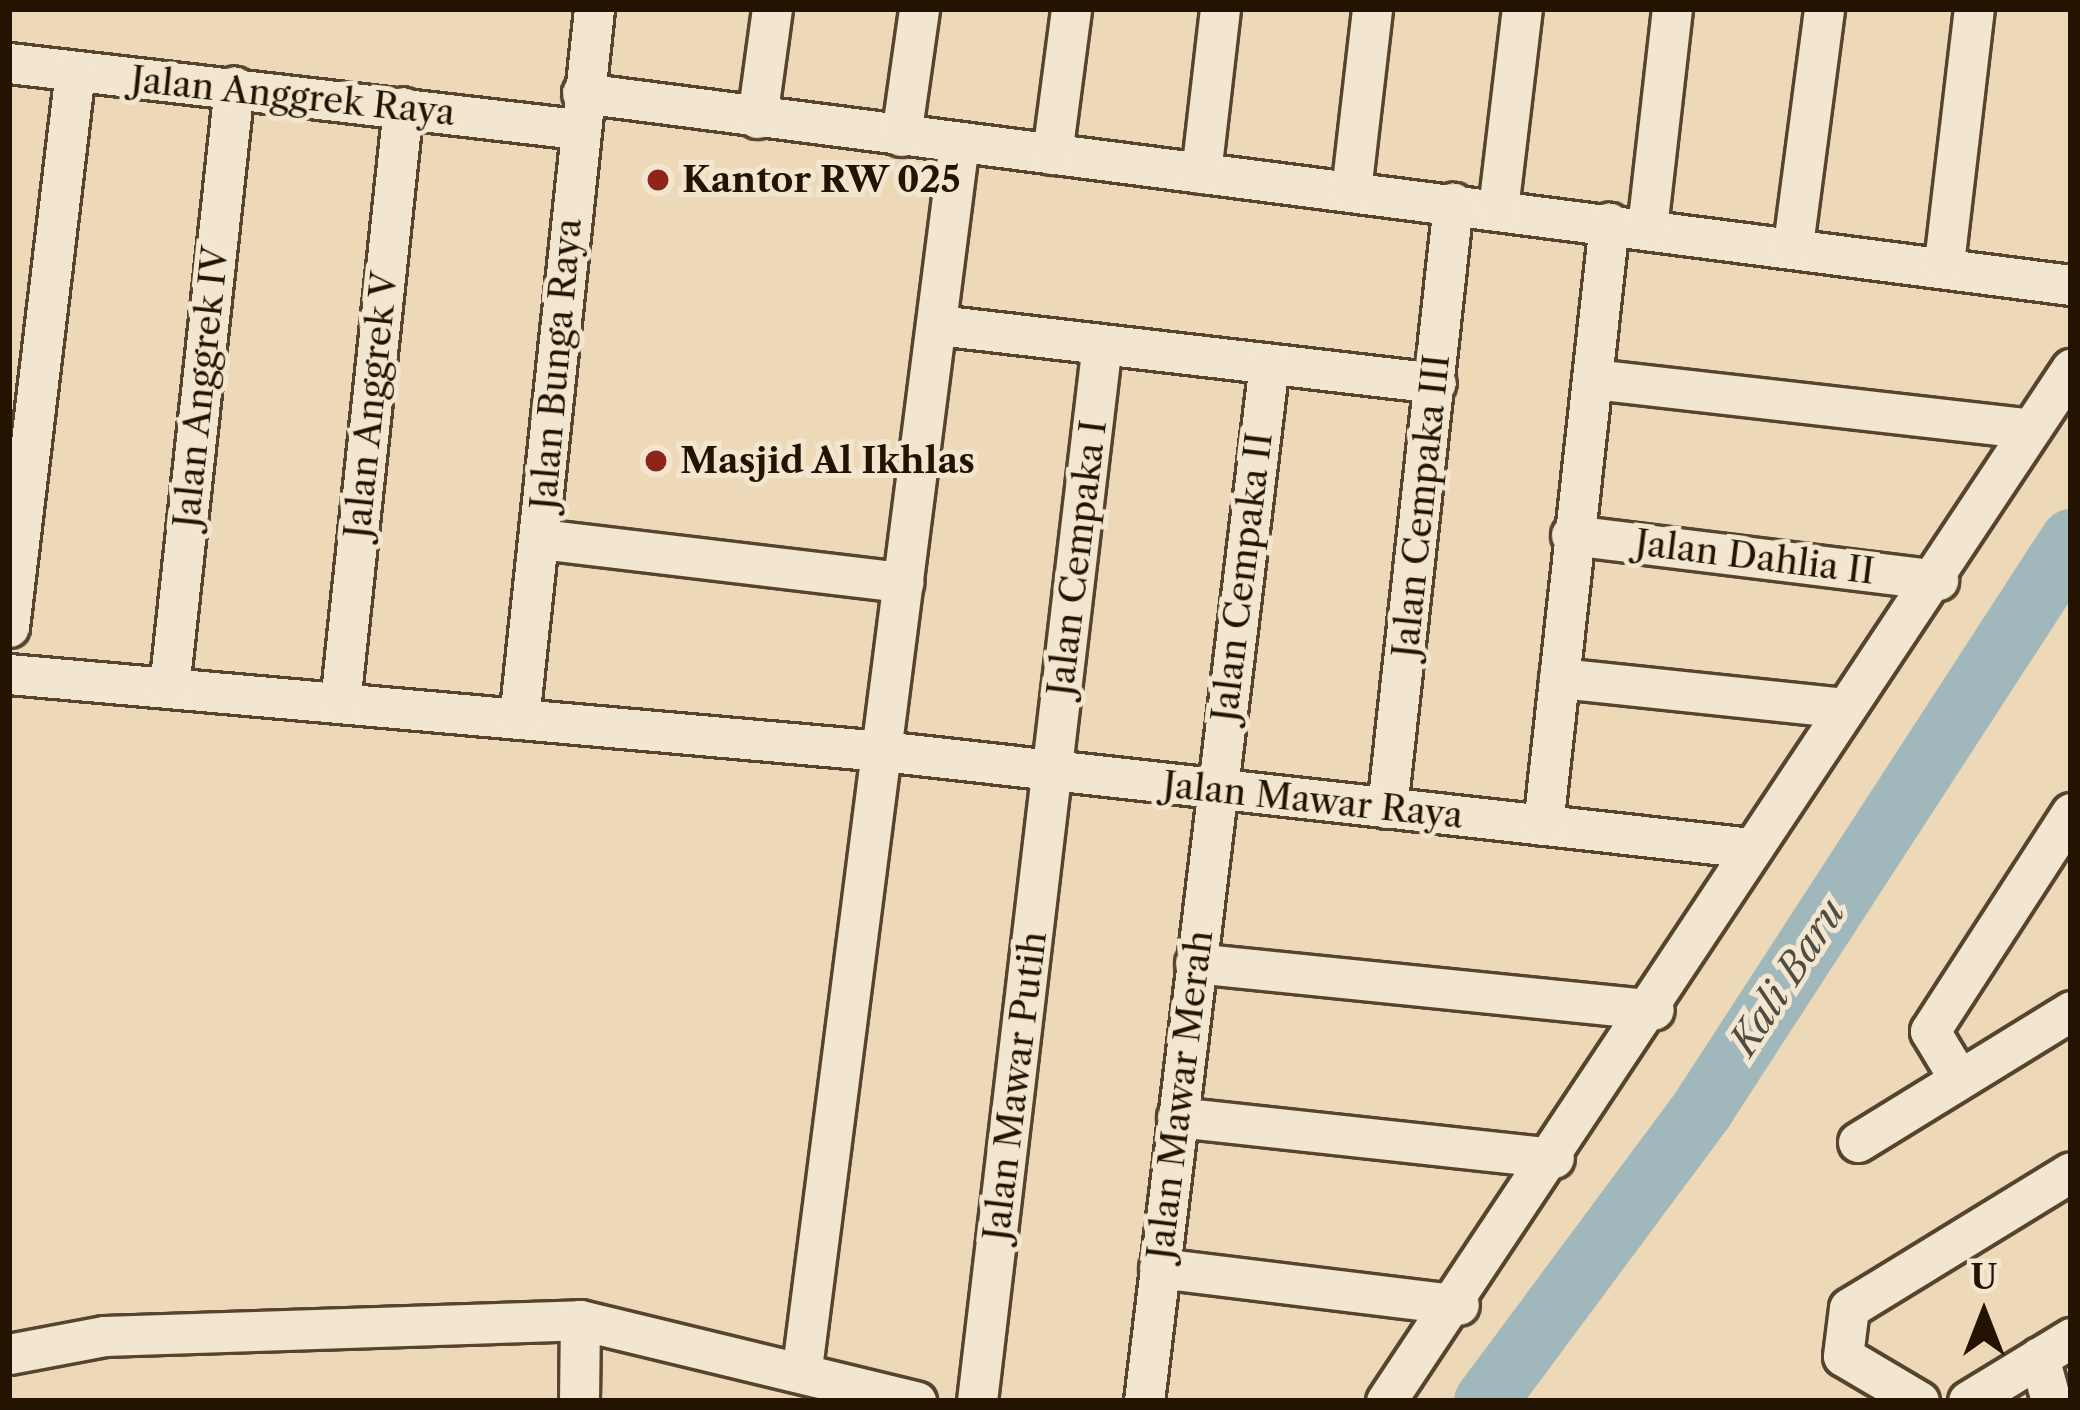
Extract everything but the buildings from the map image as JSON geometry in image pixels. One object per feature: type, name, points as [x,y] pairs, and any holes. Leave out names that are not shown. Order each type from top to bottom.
[{"type":"street","name":"Jalan Bunga Raya","points":[[519,719],[594,9]]},
{"type":"street","points":[[758,118],[772,9]]},
{"type":"street","points":[[901,136],[919,9]]},
{"type":"street","points":[[1052,154],[1071,9]]},
{"type":"street","points":[[1201,172],[1220,9]]},
{"type":"street","points":[[1351,191],[1372,9]]},
{"type":"street","points":[[1498,209],[1522,9]]},
{"type":"street","points":[[1543,825],[1571,535],[1594,379],[1672,9]]},
{"type":"street","points":[[1793,245],[1824,9]]},
{"type":"street","points":[[1944,263],[1974,9]]},
{"type":"street","name":"Jalan Anggrek Raya","points":[[9,63],[403,107],[758,118],[1944,263],[2071,285]]},
{"type":"street","points":[[9,627],[75,71]]},
{"type":"street","name":"Jalan Anggrek IV","points":[[169,688],[234,87]]},
{"type":"street","name":"Jalan Anggrek V","points":[[340,704],[403,107]]},
{"type":"street","points":[[802,1368],[959,143]]},
{"type":"street","name":"Jalan Cempaka III","points":[[1387,808],[1453,203]]},
{"type":"street","points":[[938,325],[1436,383]]},
{"type":"street","name":"Jalan Cempaka I","points":[[1052,772],[1102,344]]},
{"type":"street","name":"Jalan Cempaka II","points":[[1216,789],[1269,364]]},
{"type":"street","points":[[1386,1401],[1460,1305],[1654,1010],[1748,848],[1938,580],[2071,369]]},
{"type":"street","points":[[1594,379],[2030,429]]},
{"type":"street","name":"Jalan Dahlia II","points":[[1571,535],[1938,580]]},
{"type":"street","points":[[540,539],[903,582]]},
{"type":"street","name":"Jalan Mawar Raya","points":[[9,674],[882,751],[1748,848]]},
{"type":"street","points":[[1559,678],[1843,708]]},
{"type":"street","name":"Jalan Mawar Putih","points":[[977,1401],[1052,772]]},
{"type":"street","name":"Jalan Mawar Merah","points":[[1144,1401],[1216,789]]},
{"type":"street","points":[[1959,1079],[1930,1031],[2071,813]]},
{"type":"street","points":[[1195,963],[1654,1010]]},
{"type":"street","points":[[1858,1142],[2071,1011]]},
{"type":"street","points":[[1177,1117],[1553,1158]]},
{"type":"street","points":[[1919,1401],[1843,1356],[1849,1308],[2071,1172]]},
{"type":"street","points":[[1159,1268],[1460,1305]]},
{"type":"street","points":[[579,1401],[580,1320]]},
{"type":"street","points":[[9,1354],[104,1336],[580,1320],[802,1368],[916,1401]]},
{"type":"street","points":[[1968,1401],[2055,1348]]},
{"type":"street","points":[[2051,1401],[2055,1348]]},
{"type":"waterway","name":"Kali Baru","points":[[1485,1401],[1703,1107],[2071,540]]},
{"type":"place","name":"Kantor RW 025","points":[[658,180]]},
{"type":"place","name":"Masjid Al Ikhlas","points":[[656,461]]}]
